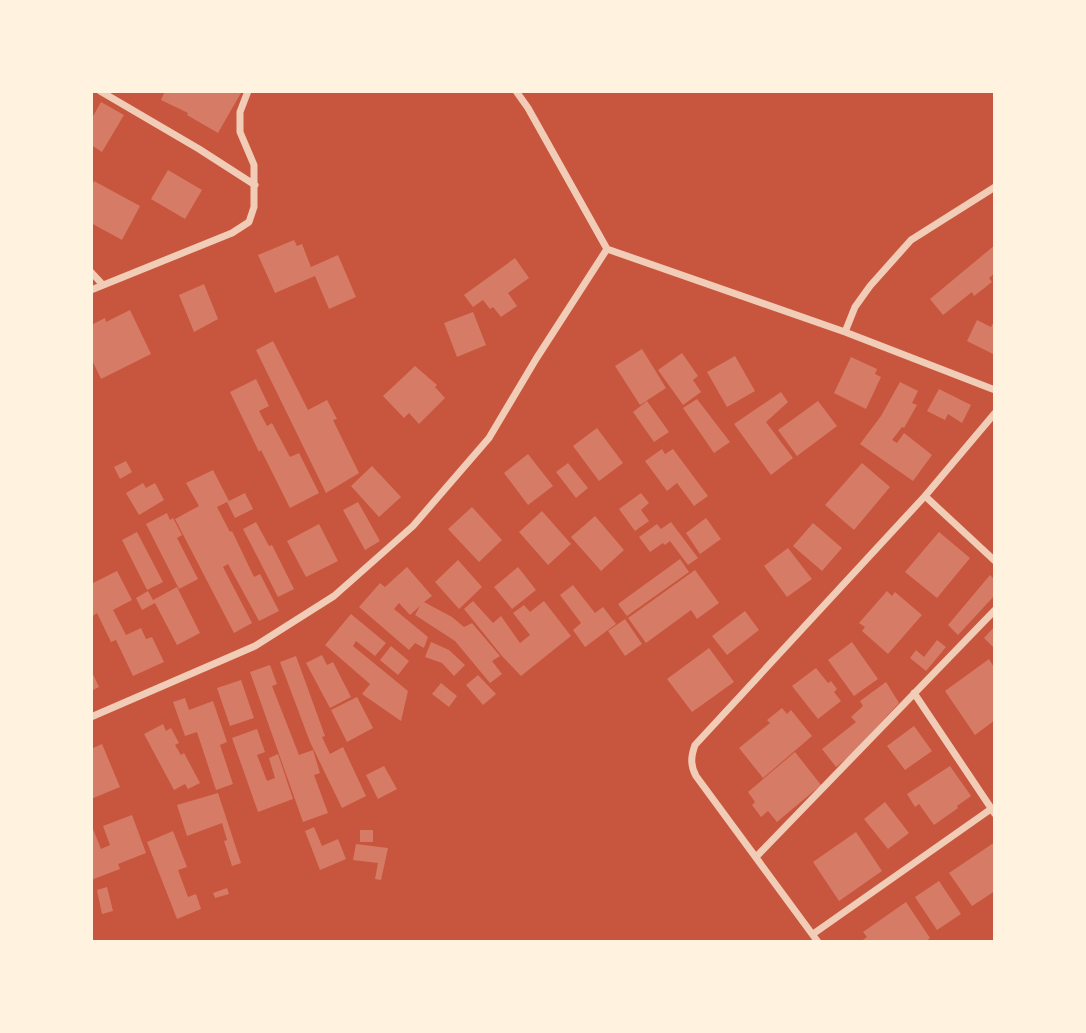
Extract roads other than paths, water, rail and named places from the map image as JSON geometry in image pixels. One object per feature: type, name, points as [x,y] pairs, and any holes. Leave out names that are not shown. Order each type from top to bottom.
[{"type":"street","points":[[100,91],[255,185]]},
{"type":"street","points":[[91,290],[232,233],[248,222],[254,207],[254,165],[240,132],[240,112],[248,91]]},
{"type":"street","points":[[516,91],[607,249],[845,332],[995,390]]},
{"type":"street","points":[[845,332],[855,307],[870,286],[911,240],[995,187]]},
{"type":"street","points":[[91,717],[255,646],[334,596],[413,526],[489,438],[607,249]]},
{"type":"street","points":[[91,272],[103,285]]},
{"type":"street","points":[[818,942],[693,769],[692,752],[695,744],[925,496],[995,413]]},
{"type":"street","points":[[925,496],[995,561]]},
{"type":"street","points":[[756,857],[995,610]]},
{"type":"street","points":[[813,934],[993,811],[914,693]]}]
